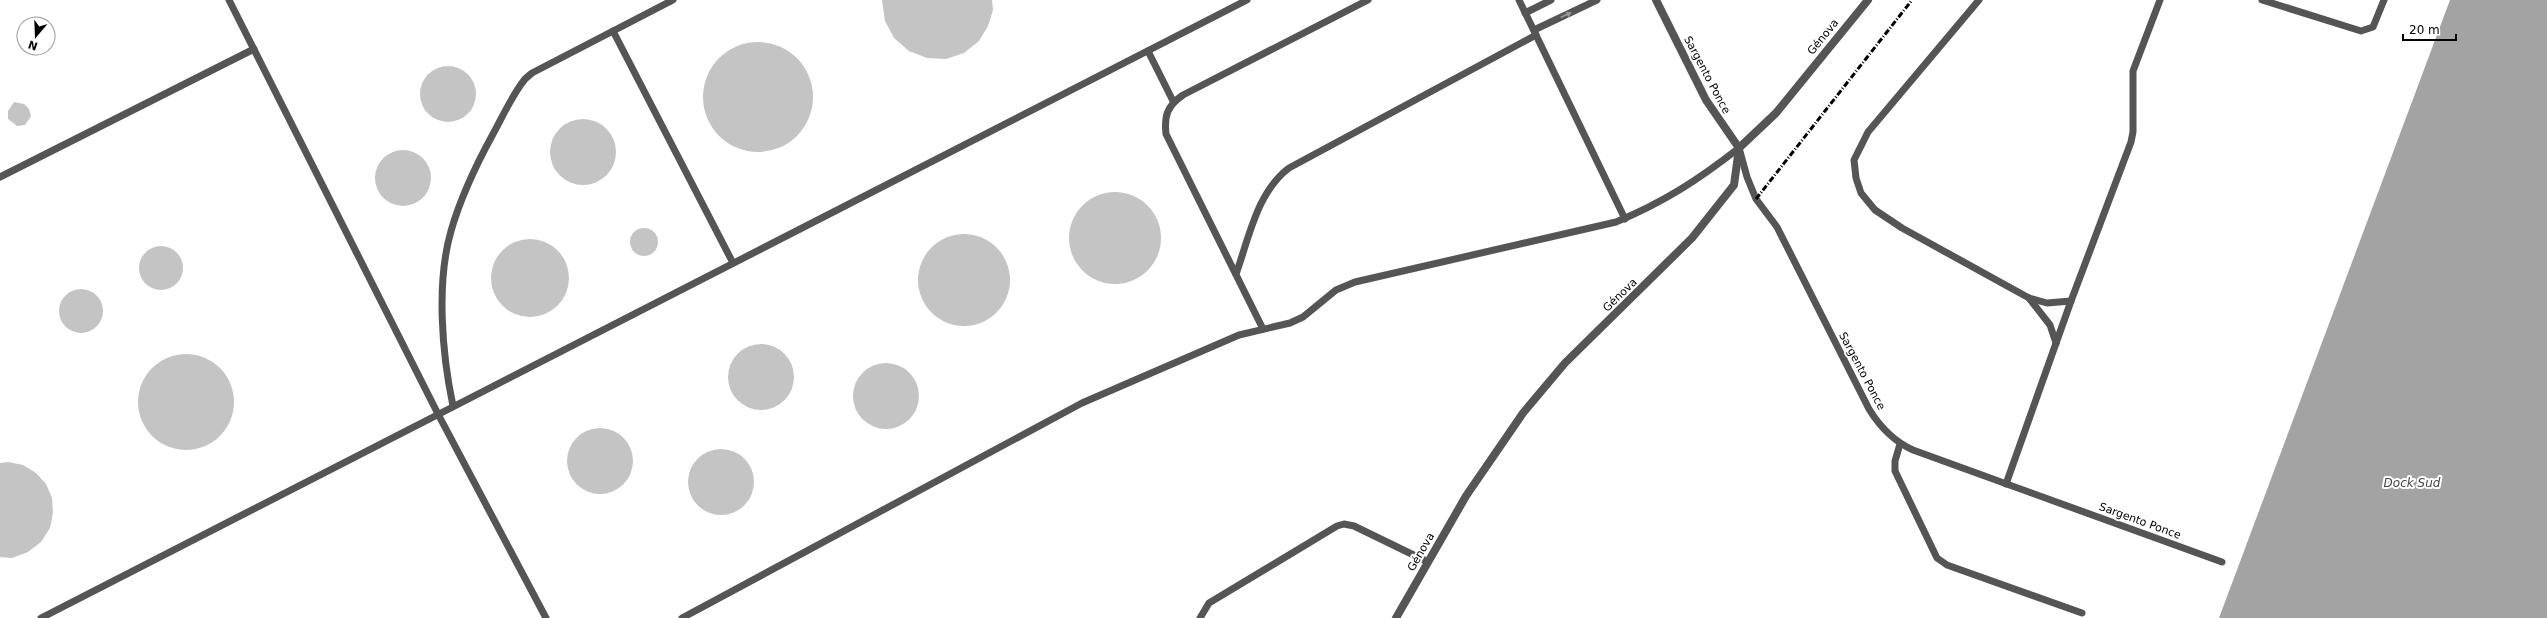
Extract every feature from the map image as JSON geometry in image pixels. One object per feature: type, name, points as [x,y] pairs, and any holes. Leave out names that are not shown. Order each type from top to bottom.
[{"type":"street","name":"Sargento Ponce","points":[[1656,0],[1706,100],[1739,148]]},
{"type":"street","name":"Génova","points":[[1396,618],[1466,496],[1523,413],[1565,363],[1670,262],[1734,185],[1739,148],[1776,113],[1868,0]]},
{"type":"lane","points":[[229,0],[438,414],[546,618]]},
{"type":"lane","points":[[453,406],[447,377],[443,318],[444,274],[450,232],[472,172],[525,79],[673,0]]},
{"type":"lane","points":[[41,618],[1247,0]]},
{"type":"lane","points":[[1263,329],[1166,134],[1166,112],[1173,102],[1368,0]]},
{"type":"lane","points":[[1519,0],[1625,219]]},
{"type":"lane","points":[[1525,13],[1552,0]]},
{"type":"lane","points":[[1236,274],[1264,197],[1277,177],[1289,168],[1535,32],[1598,0]]},
{"type":"lane","points":[[1979,0],[1868,132],[1854,160],[1856,178],[1861,193],[1874,210],[1902,228],[2029,298],[2047,303],[2071,301]]},
{"type":"lane","points":[[2006,484],[2071,301],[2131,142],[2133,132],[2133,71],[2160,0]]},
{"type":"lane","points":[[2265,0],[2361,32],[2373,27],[2384,0]]},
{"type":"lane","points":[[613,31],[733,263]]},
{"type":"lane","points":[[0,177],[254,49]]},
{"type":"lane","points":[[1148,50],[1173,102]]},
{"type":"lane","points":[[682,618],[1082,403],[1239,335],[1290,323],[1303,317],[1336,290],[1355,282],[1577,232],[1625,219],[1651,208],[1699,180],[1739,148]]},
{"type":"lane","name":"Sargento Ponce","points":[[1739,148],[1747,177],[1756,199],[1777,227],[1868,409],[1884,431],[1900,444],[2222,562]]},
{"type":"lane","points":[[2029,298],[2050,325],[2056,343]]},
{"type":"lane","points":[[1900,444],[1895,461],[1895,471],[1937,558],[1947,565],[2082,613]]},
{"type":"lane","points":[[1200,618],[1209,603],[1337,526],[1344,524],[1354,526],[1428,562]]},
{"type":"water","name":"Dock Sud","points":[[2450,0],[2547,0],[2547,618],[2219,618]]},
{"type":"building","points":[[882,0],[992,0],[993,10],[988,26],[979,41],[964,53],[946,59],[927,58],[909,51],[894,38],[885,21]]},
{"type":"building","points":[[758,42],[779,46],[797,58],[809,76],[813,97],[809,118],[797,136],[779,148],[758,152],[737,148],[719,136],[707,118],[703,97],[707,76],[719,58],[737,46]]},
{"type":"building","points":[[448,66],[459,68],[468,74],[474,83],[476,94],[474,105],[468,114],[459,120],[448,122],[437,120],[428,114],[422,105],[420,94],[422,83],[428,74],[437,68]]},
{"type":"building","points":[[14,102],[24,104],[29,109],[31,116],[25,125],[17,126],[8,119],[8,111]]},
{"type":"building","points":[[576,119],[590,119],[602,124],[611,133],[616,145],[614,165],[607,176],[590,185],[576,185],[564,180],[555,171],[550,159],[550,145],[555,133],[564,124]]},
{"type":"building","points":[[403,150],[414,152],[423,158],[429,167],[431,178],[429,189],[423,198],[414,204],[403,206],[392,204],[383,198],[377,189],[375,178],[377,167],[383,158],[392,152]]},
{"type":"building","points":[[1115,192],[1132,196],[1147,206],[1157,221],[1161,238],[1157,255],[1147,270],[1132,280],[1115,284],[1098,280],[1083,270],[1073,255],[1069,238],[1073,221],[1083,206],[1098,196]]},
{"type":"building","points":[[644,228],[654,232],[658,242],[654,252],[644,256],[634,252],[630,242],[634,232]]},
{"type":"building","points":[[964,234],[981,238],[996,248],[1006,263],[1010,280],[1006,297],[996,312],[981,322],[964,326],[947,322],[932,312],[922,297],[918,280],[922,263],[932,248],[947,238]]},
{"type":"building","points":[[530,239],[545,242],[558,250],[566,263],[569,278],[566,293],[558,306],[545,314],[530,317],[515,314],[502,306],[494,293],[491,278],[494,263],[502,250],[515,242]]},
{"type":"building","points":[[161,246],[173,250],[179,256],[183,268],[179,280],[173,286],[161,290],[149,286],[143,280],[139,268],[143,256],[149,250]]},
{"type":"building","points":[[81,289],[93,293],[99,299],[103,311],[99,323],[93,329],[81,333],[69,329],[63,323],[59,311],[63,299],[69,293]]},
{"type":"building","points":[[761,344],[774,347],[784,354],[791,364],[794,377],[791,390],[784,400],[774,407],[761,410],[748,407],[738,400],[731,390],[728,377],[731,364],[738,354],[748,347]]},
{"type":"building","points":[[186,354],[204,358],[213,362],[220,368],[226,375],[230,384],[234,402],[230,420],[226,429],[220,436],[213,442],[204,446],[186,450],[168,446],[159,442],[152,436],[146,429],[142,420],[138,402],[142,384],[146,375],[152,368],[159,362],[168,358]]},
{"type":"building","points":[[886,363],[899,366],[909,373],[916,383],[919,396],[916,409],[909,419],[899,426],[886,429],[873,426],[863,419],[856,409],[853,396],[856,383],[863,373],[873,366]]},
{"type":"building","points":[[600,428],[613,431],[623,438],[630,448],[633,461],[630,474],[623,484],[613,491],[600,494],[587,491],[577,484],[570,474],[567,461],[570,448],[577,438],[587,431]]},
{"type":"building","points":[[721,449],[734,452],[744,459],[751,469],[754,482],[751,495],[744,505],[734,512],[721,515],[708,512],[698,505],[691,495],[688,482],[691,469],[698,459],[708,452]]},
{"type":"building","points":[[8,462],[23,465],[36,473],[46,484],[52,498],[53,513],[50,528],[41,542],[28,552],[12,558],[0,557],[0,463]]},
{"type":"railway","points":[[1756,199],[1912,0]]}]
